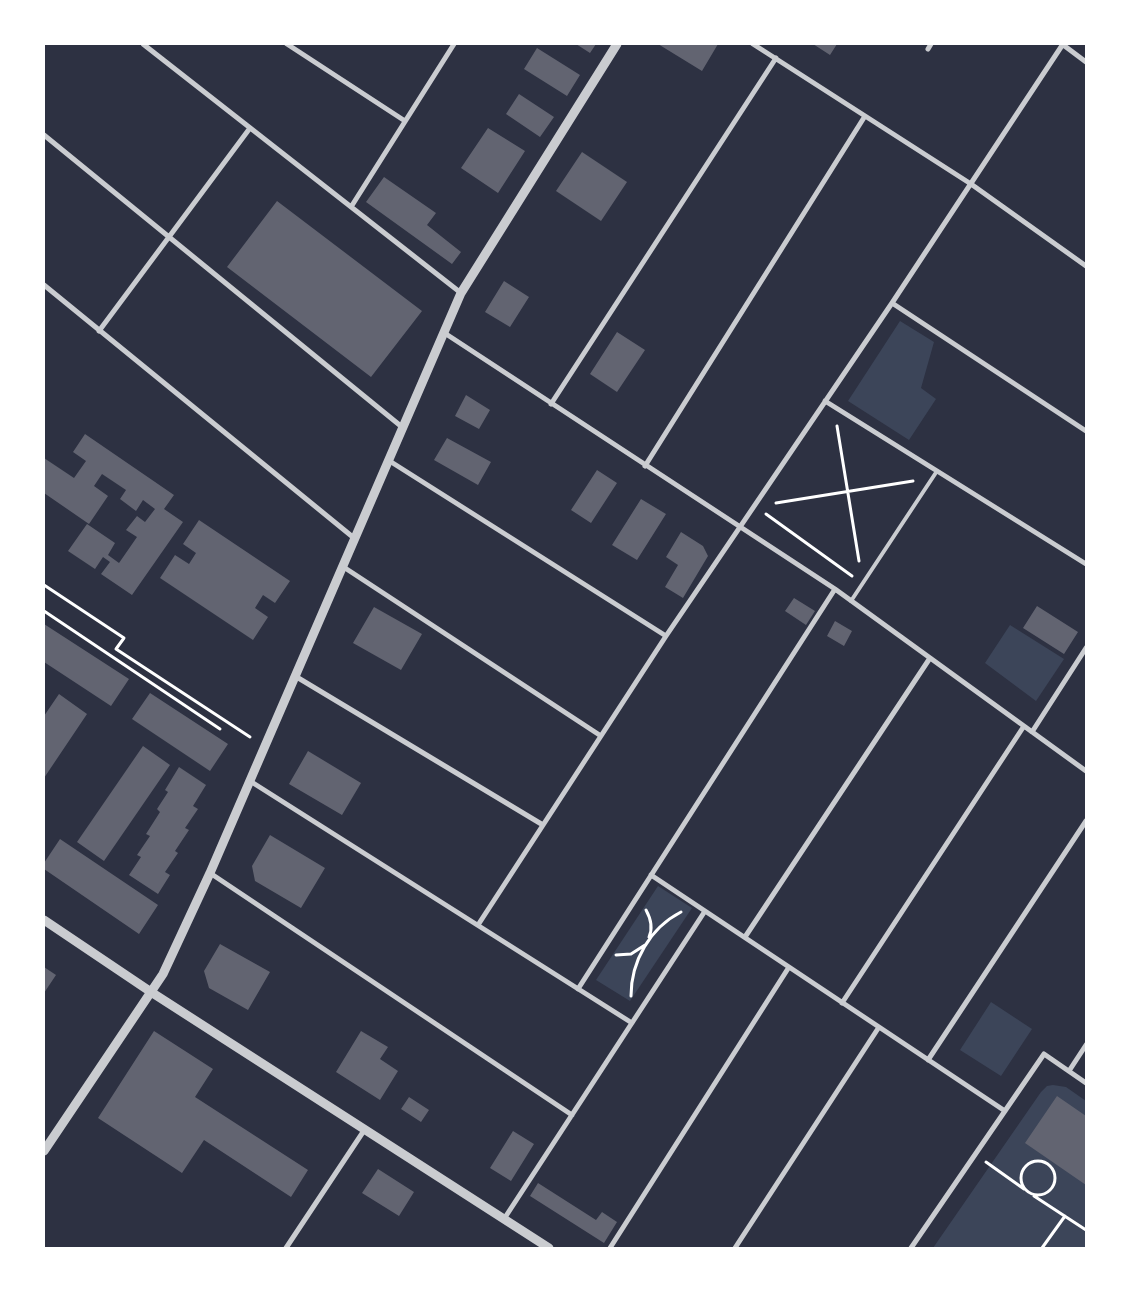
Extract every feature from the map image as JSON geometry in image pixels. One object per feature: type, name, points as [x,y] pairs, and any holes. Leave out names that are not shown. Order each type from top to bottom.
[{"type":"street","points":[[143,44],[460,293]]},
{"type":"street","points":[[288,44],[405,121]]},
{"type":"street","points":[[351,207],[454,44]]},
{"type":"street","points":[[44,1151],[151,992],[171,958],[210,873],[460,293],[617,44]]},
{"type":"street","points":[[753,44],[971,184],[1086,266]]},
{"type":"street","points":[[478,925],[666,636],[892,304],[1063,44],[1086,62]]},
{"type":"street","points":[[552,404],[776,58]]},
{"type":"street","points":[[645,466],[865,116]]},
{"type":"street","points":[[99,331],[250,128]]},
{"type":"street","points":[[44,135],[402,427]]},
{"type":"street","points":[[44,285],[354,538]]},
{"type":"street","points":[[892,304],[1086,431]]},
{"type":"street","points":[[443,331],[645,466],[835,589],[1086,771]]},
{"type":"street","points":[[825,400],[1086,564]]},
{"type":"street","points":[[388,460],[666,636]]},
{"type":"street","points":[[342,566],[601,736]]},
{"type":"street","points":[[578,989],[835,589]]},
{"type":"street","points":[[1032,732],[1086,648]]},
{"type":"street","points":[[745,937],[930,658]]},
{"type":"street","points":[[295,676],[543,825]]},
{"type":"street","points":[[842,1002],[1024,726]]},
{"type":"street","points":[[250,780],[632,1023]]},
{"type":"street","points":[[928,1060],[1086,821]]},
{"type":"street","points":[[210,873],[572,1115]]},
{"type":"street","points":[[651,875],[1005,1111]]},
{"type":"street","points":[[504,1219],[705,911]]},
{"type":"street","points":[[44,920],[151,992],[549,1248]]},
{"type":"street","points":[[610,1248],[789,967]]},
{"type":"street","points":[[735,1248],[879,1027]]},
{"type":"street","points":[[1069,1071],[1086,1045]]},
{"type":"street","points":[[911,1248],[1044,1054],[1086,1083]]},
{"type":"street","points":[[286,1248],[365,1129]]},
{"type":"lane","points":[[851,601],[938,471]]},
{"type":"path","points":[[834,406],[863,584]]},
{"type":"path","points":[[755,506],[933,478]]},
{"type":"path","points":[[755,506],[863,584]]},
{"type":"path","points":[[44,585],[124,638],[116,649],[250,737]]},
{"type":"path","points":[[44,611],[220,729]]},
{"type":"path","points":[[631,1004],[631,987],[634,971],[652,931],[651,922],[642,906]]},
{"type":"path","points":[[610,954],[621,956],[631,954],[640,949],[669,918],[688,910]]},
{"type":"path","points":[[975,1155],[1086,1230]]},
{"type":"path","points":[[1026,1191],[1021,1181],[1022,1171],[1026,1166],[1035,1161],[1046,1163],[1054,1172],[1052,1188],[1042,1195],[1031,1194]]},
{"type":"path","points":[[1042,1248],[1064,1216]]},
{"type":"shaded area","points":[[900,321],[934,342],[921,388],[936,399],[909,440],[848,401]]},
{"type":"shaded area","points":[[1010,625],[1064,659],[1036,701],[985,663]]},
{"type":"shaded area","points":[[658,886],[692,908],[630,1001],[596,980]]},
{"type":"shaded area","points":[[991,1002],[1032,1029],[1001,1076],[960,1050]]},
{"type":"shaded area","points":[[1047,1086],[1066,1087],[1086,1101],[1086,1248],[933,1248],[1041,1092]]},
{"type":"building","points":[[576,44],[596,44],[590,53]]},
{"type":"building","points":[[658,44],[718,44],[702,71]]},
{"type":"building","points":[[813,44],[837,44],[830,55]]},
{"type":"building","points":[[537,48],[580,75],[567,96],[524,69]]},
{"type":"building","points":[[519,94],[554,117],[540,137],[506,114]]},
{"type":"building","points":[[488,128],[525,151],[498,193],[461,168]]},
{"type":"building","points":[[582,152],[627,182],[601,221],[556,191]]},
{"type":"building","points":[[384,177],[436,213],[427,225],[461,252],[452,264],[366,202]]},
{"type":"building","points":[[277,201],[422,311],[371,377],[227,267]]},
{"type":"building","points":[[504,281],[529,297],[510,327],[485,312]]},
{"type":"building","points":[[617,332],[645,350],[617,392],[590,374]]},
{"type":"building","points":[[466,395],[490,410],[479,429],[455,416]]},
{"type":"building","points":[[85,434],[174,495],[164,509],[183,522],[132,595],[101,574],[110,562],[103,557],[95,569],[68,551],[87,524],[115,543],[108,555],[119,563],[137,537],[126,530],[137,516],[145,522],[155,509],[143,500],[136,511],[120,499],[126,490],[102,474],[94,486],[108,496],[89,524],[44,493],[44,458],[74,478],[86,461],[73,452]]},
{"type":"building","points":[[447,438],[491,462],[478,485],[434,460]]},
{"type":"building","points":[[597,470],[617,483],[591,523],[571,510]]},
{"type":"building","points":[[641,499],[666,514],[637,560],[612,545]]},
{"type":"building","points":[[199,520],[290,581],[275,603],[263,595],[255,608],[268,617],[253,640],[160,578],[175,555],[189,564],[196,553],[183,544]]},
{"type":"building","points":[[681,532],[703,546],[708,556],[683,598],[665,587],[678,565],[666,557]]},
{"type":"building","points":[[794,598],[815,611],[806,625],[785,611]]},
{"type":"building","points":[[1037,606],[1078,632],[1064,654],[1023,628]]},
{"type":"building","points":[[374,607],[422,634],[401,670],[353,643]]},
{"type":"building","points":[[835,621],[852,631],[844,646],[827,636]]},
{"type":"building","points":[[44,624],[129,679],[111,706],[44,662]]},
{"type":"building","points":[[150,693],[228,744],[210,771],[132,719]]},
{"type":"building","points":[[59,694],[87,714],[44,778],[44,716]]},
{"type":"building","points":[[143,746],[170,765],[104,861],[77,842]]},
{"type":"building","points":[[308,751],[361,783],[342,815],[289,784]]},
{"type":"building","points":[[179,767],[206,785],[193,806],[198,809],[185,828],[189,830],[175,851],[178,853],[165,872],[170,875],[158,894],[129,875],[141,857],[137,855],[150,836],[146,834],[160,812],[157,809],[168,792],[165,790]]},
{"type":"building","points":[[270,835],[325,868],[301,908],[255,881],[252,866]]},
{"type":"building","points":[[60,839],[158,905],[139,934],[44,869],[44,863]]},
{"type":"building","points":[[220,944],[270,972],[248,1010],[209,988],[204,971]]},
{"type":"building","points":[[44,967],[56,975],[44,993]]},
{"type":"building","points":[[154,1031],[213,1069],[195,1097],[308,1170],[291,1197],[204,1140],[182,1173],[98,1118]]},
{"type":"building","points":[[361,1031],[388,1047],[380,1059],[398,1071],[380,1100],[336,1072]]},
{"type":"building","points":[[1057,1096],[1086,1116],[1086,1185],[1025,1143]]},
{"type":"building","points":[[409,1097],[429,1110],[421,1122],[401,1109]]},
{"type":"building","points":[[513,1131],[534,1144],[511,1181],[490,1168]]},
{"type":"building","points":[[378,1169],[414,1192],[399,1216],[362,1193]]},
{"type":"building","points":[[538,1183],[596,1220],[602,1212],[617,1222],[604,1243],[530,1196]]}]
